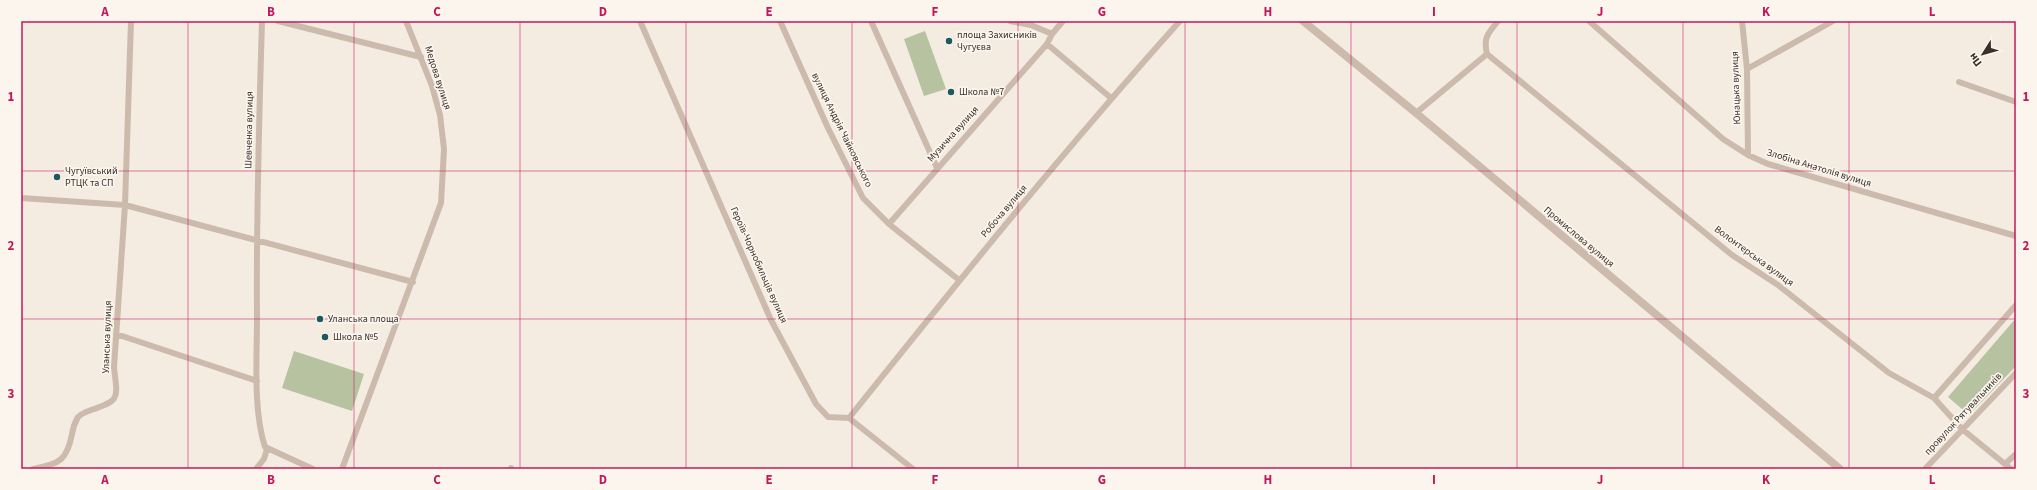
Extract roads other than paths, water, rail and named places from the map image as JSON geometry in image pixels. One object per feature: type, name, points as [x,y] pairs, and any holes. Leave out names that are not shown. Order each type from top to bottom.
[{"type":"street","name":"Уланська вулиця","points":[[33,469],[48,465],[64,457],[68,451],[77,418],[82,413],[105,406],[114,399],[117,394],[114,367],[125,205],[131,21]]},
{"type":"street","name":"Шевченка вулиця","points":[[256,240],[262,21]]},
{"type":"street","points":[[278,21],[421,57]]},
{"type":"street","name":"Медова вулиця","points":[[406,21],[421,57],[440,115],[444,149],[442,203],[413,282]]},
{"type":"street","name":"Героїв-Чорнобильців вулиця","points":[[640,21],[771,320],[816,404],[828,417],[849,418]]},
{"type":"street","name":"вулиця Андрія Чайковського","points":[[780,21],[828,128],[863,198],[889,224],[959,280]]},
{"type":"street","points":[[871,21],[937,168]]},
{"type":"street","points":[[1010,21],[1031,25],[1052,34]]},
{"type":"street","name":"Музична вулиця","points":[[889,224],[1047,44],[1052,34],[1063,21]]},
{"type":"street","name":"Робоча вулиця","points":[[849,418],[959,280],[1111,98],[1180,21]]},
{"type":"street","name":"Промислова вулиця","points":[[1303,21],[1416,113],[1840,469]]},
{"type":"street","points":[[1416,113],[1487,54],[1485,45],[1486,36],[1498,21]]},
{"type":"street","name":"Злобіна Анатолія вулиця","points":[[1589,21],[1723,139],[1748,155],[1768,164],[2016,236]]},
{"type":"street","name":"Юнацька вулиця","points":[[1742,21],[1747,69],[1748,155]]},
{"type":"street","points":[[1747,69],[1833,21]]},
{"type":"street","points":[[1047,44],[1111,98]]},
{"type":"street","name":"Волонтерська вулиця","points":[[1487,54],[1732,255],[1778,285],[1889,373],[1934,398],[1962,429],[2010,469]]},
{"type":"street","points":[[1959,82],[2016,102]]},
{"type":"street","points":[[21,198],[125,205],[413,282],[342,469]]},
{"type":"street","points":[[256,240],[257,381],[261,437],[267,449],[313,469]]},
{"type":"street","points":[[1934,398],[2016,305]]},
{"type":"street","points":[[116,334],[257,381]]},
{"type":"street","name":"провулок Рятувальників","points":[[1925,469],[2016,373]]},
{"type":"street","points":[[849,418],[913,469]]},
{"type":"street","points":[[256,469],[264,459],[267,449]]},
{"type":"street","points":[[2005,464],[2016,454]]},
{"type":"place","name":"площа Захисників Чугуєва","points":[[949,41]]},
{"type":"place","name":"Школа №7","points":[[951,92]]},
{"type":"place","name":"Чугуївський РТЦК та СП","points":[[57,177]]},
{"type":"place","name":"Уланська площа","points":[[320,319]]},
{"type":"place","name":"Школа №5","points":[[325,337]]}]
